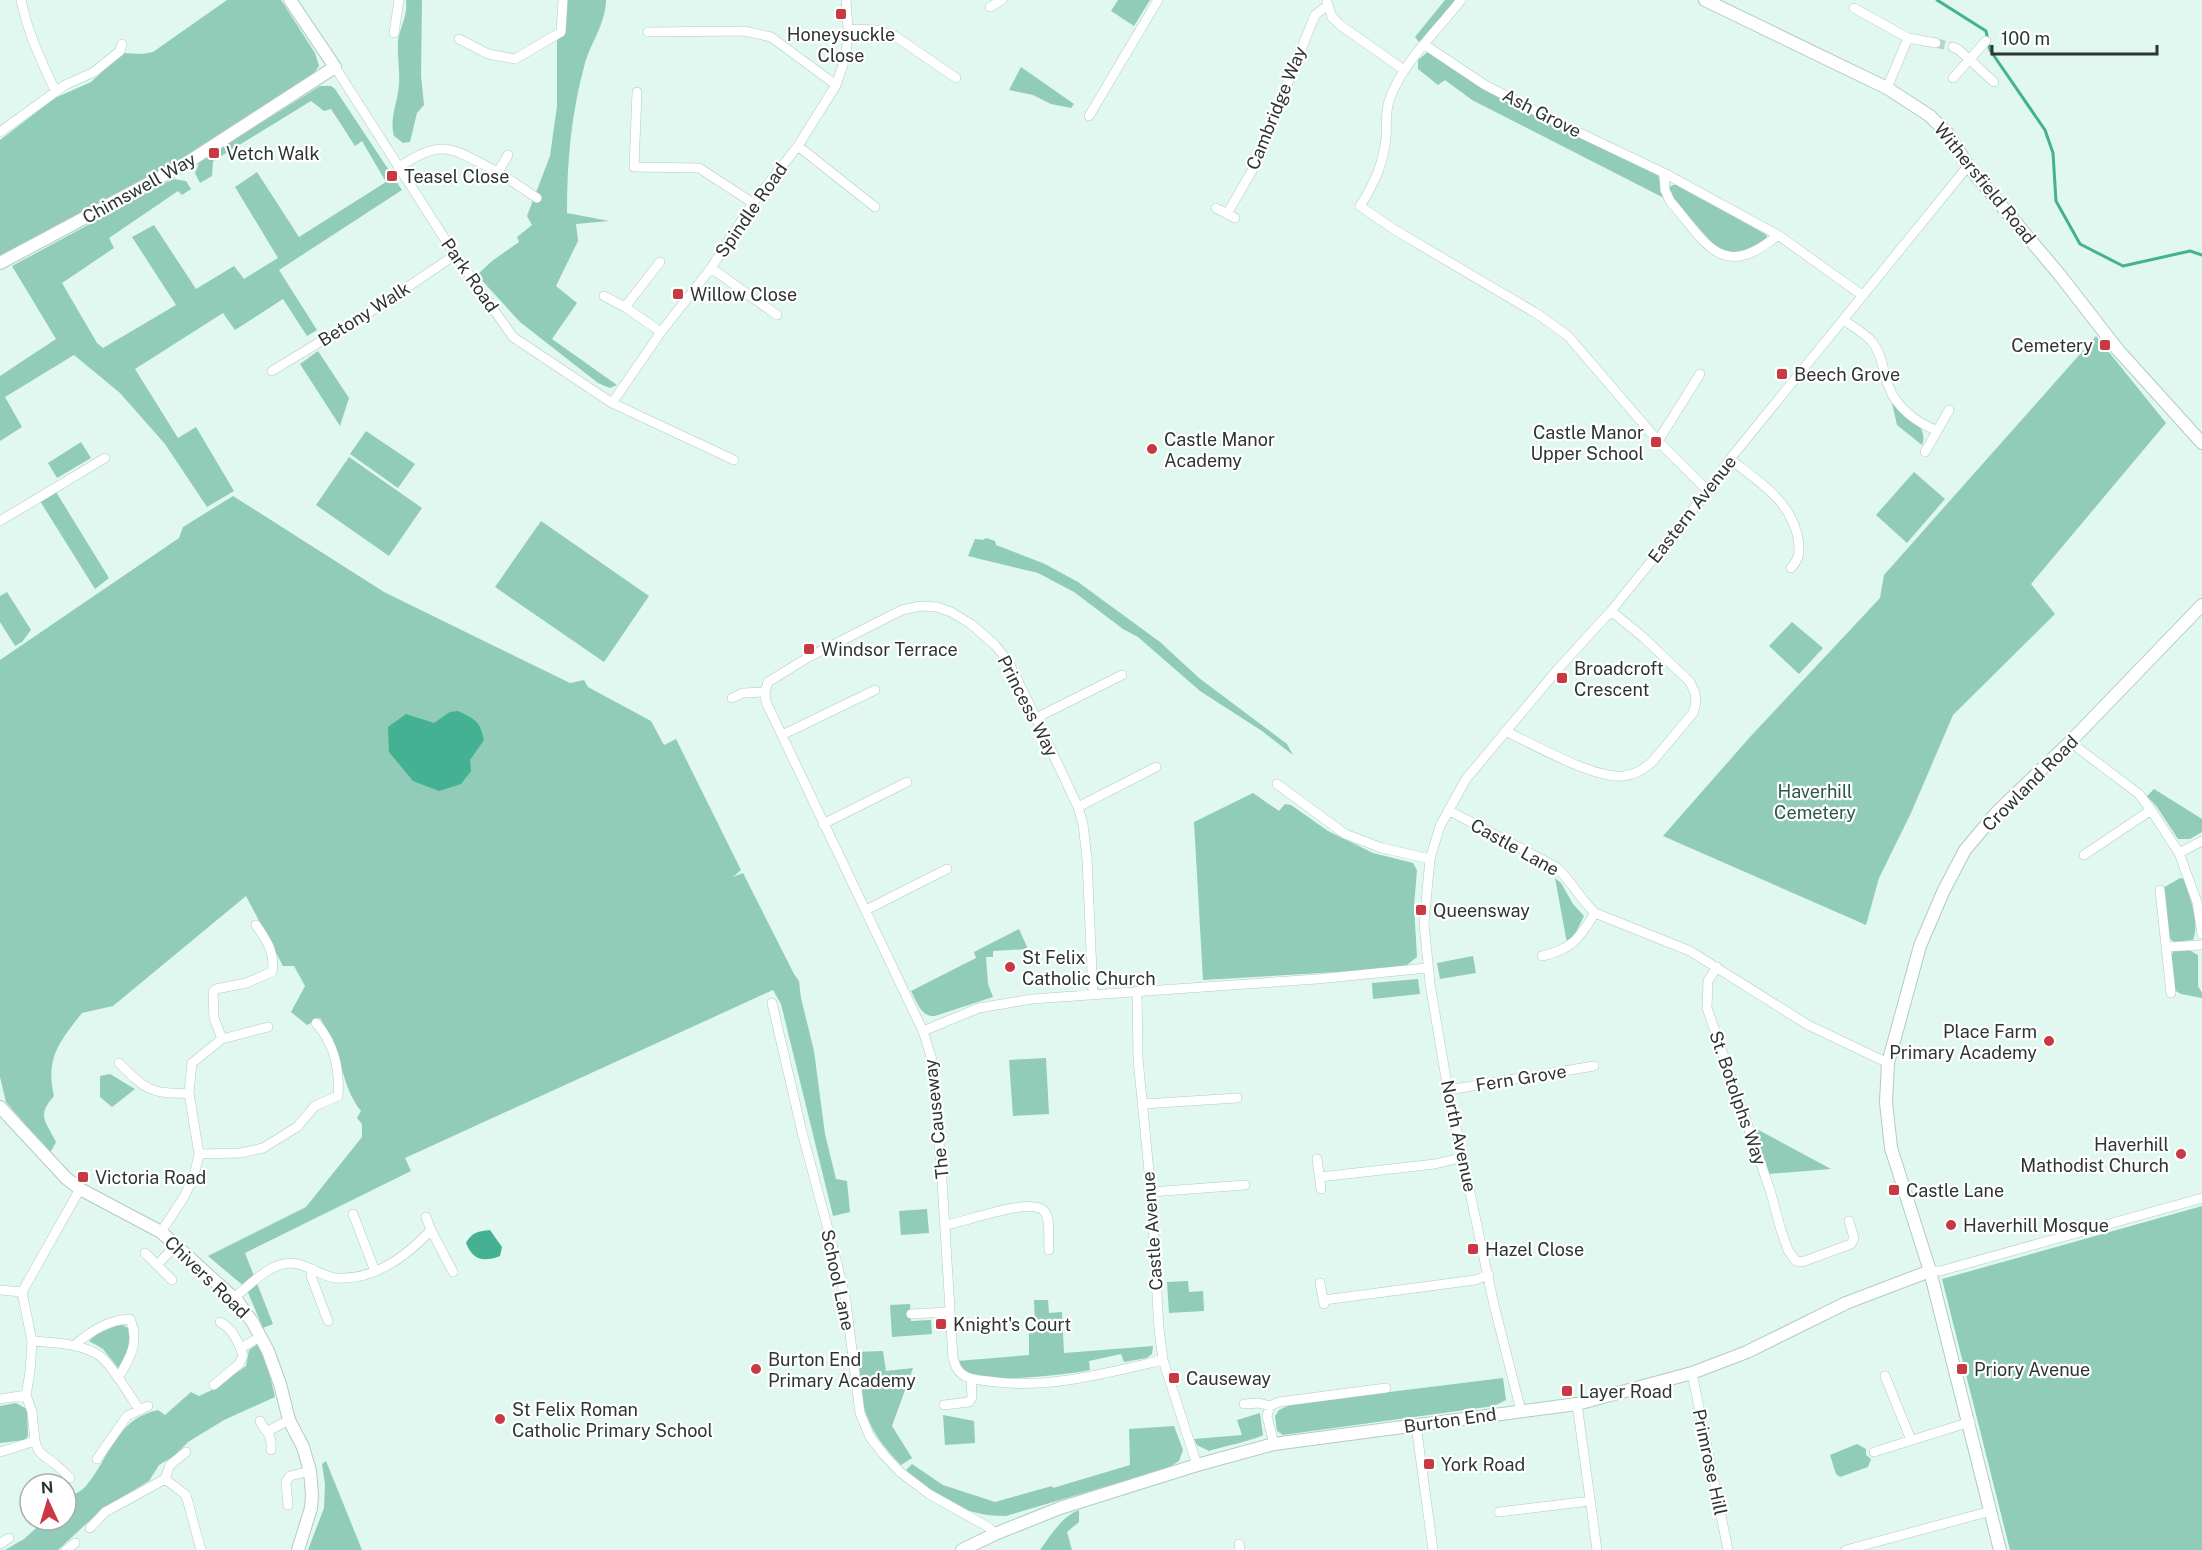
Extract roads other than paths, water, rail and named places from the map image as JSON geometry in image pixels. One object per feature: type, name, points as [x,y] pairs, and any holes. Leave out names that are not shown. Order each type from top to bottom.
[{"type":"street","points":[[21,0],[28,30],[56,92]]},
{"type":"street","name":"Park Road","points":[[290,0],[455,255],[513,337],[612,403],[734,460]]},
{"type":"street","points":[[394,33],[399,0]]},
{"type":"street","points":[[459,39],[488,54],[515,59],[561,32],[563,0]]},
{"type":"street","name":"Spindle Road","points":[[612,403],[661,332],[711,268],[753,203],[798,146],[836,85],[846,56],[848,29],[846,0]]},
{"type":"street","points":[[1089,116],[1158,0]]},
{"type":"street","points":[[1461,0],[1404,70],[1388,104],[1382,163],[1373,186],[1360,206],[1395,231],[1539,315],[1568,336],[1658,441],[1708,491]]},
{"type":"street","name":"Withersfield Road","points":[[1705,0],[1887,88],[1930,116],[1949,135],[1968,166],[2059,274],[2118,350],[2202,443]]},
{"type":"street","name":"Cambridge Way","points":[[1216,208],[1231,216],[1253,169],[1315,15],[1327,3],[1332,17],[1340,25],[1404,70]]},
{"type":"street","points":[[1854,8],[1908,38],[1936,43]]},
{"type":"street","points":[[848,29],[877,30],[895,36],[956,78]]},
{"type":"street","points":[[648,32],[744,31],[771,37],[836,85]]},
{"type":"street","points":[[1887,88],[1908,38]]},
{"type":"street","points":[[1953,78],[1986,41]]},
{"type":"street","points":[[0,132],[65,84],[94,72],[120,51],[122,44]]},
{"type":"street","name":"Ash Grove","points":[[1425,45],[1485,85],[1557,122],[1664,172],[1778,235],[1862,295]]},
{"type":"street","points":[[1953,47],[1971,59],[1994,82]]},
{"type":"street","name":"Chimswell Way","points":[[0,263],[185,164],[335,67]]},
{"type":"street","points":[[637,92],[634,167],[699,168],[753,203]]},
{"type":"street","points":[[798,146],[875,207]]},
{"type":"street","points":[[399,167],[431,149],[453,150],[498,172],[537,198]]},
{"type":"street","points":[[498,172],[508,155]]},
{"type":"street","name":"Eastern Avenue","points":[[1430,859],[1448,810],[1466,779],[1611,610],[1708,491],[1730,459],[1968,166]]},
{"type":"street","points":[[1664,172],[1665,190],[1670,201],[1715,252],[1737,258],[1751,255],[1778,235]]},
{"type":"street","name":"Betony Walk","points":[[272,371],[381,305],[455,255]]},
{"type":"street","points":[[625,307],[660,262]]},
{"type":"street","points":[[711,268],[777,315]]},
{"type":"street","points":[[604,296],[625,307],[661,332]]},
{"type":"street","points":[[1844,320],[1874,344],[1884,367],[1888,387],[1895,400],[1921,424],[1936,430]]},
{"type":"street","points":[[1658,441],[1700,374]]},
{"type":"street","points":[[1925,452],[1949,410]]},
{"type":"street","points":[[0,521],[105,458]]},
{"type":"street","points":[[1730,459],[1764,486],[1788,510],[1794,522],[1800,551],[1799,559],[1791,568]]},
{"type":"street","name":"Crowland Road","points":[[2000,1550],[1970,1422],[1930,1271],[1888,1136],[1886,1102],[1888,1063],[1920,946],[1943,892],[1965,850],[1997,812],[2070,742],[2202,605]]},
{"type":"street","name":"Princess Way","points":[[765,692],[768,682],[782,672],[902,610],[921,606],[937,607],[951,612],[970,624],[995,645],[1008,661],[1078,807],[1086,844],[1093,995]]},
{"type":"street","points":[[1506,731],[1564,759],[1614,776],[1634,774],[1645,769],[1652,762],[1693,713],[1696,702],[1695,693],[1690,682],[1611,610]]},
{"type":"street","points":[[1036,718],[1122,675]]},
{"type":"street","points":[[782,735],[875,690]]},
{"type":"street","points":[[732,698],[743,693],[765,692]]},
{"type":"street","name":"The Causeway","points":[[765,692],[766,702],[923,1031],[932,1060],[953,1358],[961,1374],[971,1379]]},
{"type":"street","points":[[2070,742],[2139,794],[2151,810],[2179,853],[2198,902],[2202,934]]},
{"type":"street","points":[[1078,807],[1156,767]]},
{"type":"street","points":[[823,824],[907,782]]},
{"type":"street","points":[[1277,784],[1345,834],[1382,848],[1430,859]]},
{"type":"street","name":"Castle Lane","points":[[1448,810],[1556,867],[1564,874],[1583,902],[1595,913],[1669,942],[1717,967],[1808,1024],[1888,1063]]},
{"type":"street","points":[[2084,855],[2151,810]]},
{"type":"street","points":[[2179,853],[2202,842]]},
{"type":"street","name":"North Avenue","points":[[1430,859],[1424,923],[1427,968],[1448,1090],[1494,1305],[1521,1411]]},
{"type":"street","points":[[866,910],[947,869]]},
{"type":"street","points":[[2160,890],[2171,993]]},
{"type":"street","points":[[1542,956],[1570,946],[1579,938],[1595,913]]},
{"type":"street","points":[[222,1039],[214,1018],[213,992],[216,989],[246,983],[272,972],[274,961],[268,943],[255,925]]},
{"type":"street","points":[[2167,947],[2202,945]]},
{"type":"street","name":"St. Botolphs Way","points":[[1717,967],[1708,981],[1707,1008],[1770,1190],[1788,1250],[1796,1261],[1802,1262],[1851,1244],[1854,1238],[1848,1221]]},
{"type":"street","points":[[923,1031],[978,1008],[1032,999],[1317,980],[1427,968]]},
{"type":"street","name":"Castle Avenue","points":[[1137,991],[1138,1059],[1159,1329],[1163,1360],[1197,1465]]},
{"type":"street","name":"School Lane","points":[[772,1003],[802,1132],[846,1302],[860,1413],[870,1437],[900,1472],[929,1494],[988,1527],[994,1534]]},
{"type":"street","points":[[199,1154],[241,1153],[263,1148],[297,1127],[315,1106],[338,1096],[339,1078],[332,1047],[316,1023]]},
{"type":"street","points":[[161,1232],[184,1197],[194,1176],[199,1154],[189,1093],[192,1063],[222,1039],[268,1027]]},
{"type":"street","points":[[119,1063],[140,1085],[164,1094],[189,1093]]},
{"type":"street","name":"Fern Grove","points":[[1448,1090],[1594,1066]]},
{"type":"street","points":[[1143,1104],[1237,1098]]},
{"type":"street","name":"Chivers Road","points":[[0,1107],[48,1160],[80,1189],[161,1232],[176,1245],[234,1298],[261,1336],[278,1377],[289,1420],[303,1447],[310,1471],[311,1508],[298,1550]]},
{"type":"street","points":[[1320,1177],[1435,1164],[1464,1157]]},
{"type":"street","points":[[1317,1159],[1321,1190]]},
{"type":"street","points":[[1150,1192],[1245,1185]]},
{"type":"street","points":[[64,1472],[55,1463],[41,1455],[34,1441],[32,1412],[26,1395],[32,1341],[22,1292],[80,1189]]},
{"type":"street","points":[[1930,1271],[1940,1271],[2202,1198]]},
{"type":"street","points":[[945,1225],[998,1210],[1040,1208],[1047,1217],[1049,1250]]},
{"type":"street","points":[[353,1214],[375,1271]]},
{"type":"street","points":[[426,1217],[453,1272]]},
{"type":"street","points":[[234,1298],[270,1269],[292,1263],[334,1278],[363,1276],[394,1263],[431,1230]]},
{"type":"street","points":[[158,1264],[176,1245]]},
{"type":"street","points":[[145,1253],[172,1280]]},
{"type":"street","points":[[312,1269],[311,1276],[328,1321]]},
{"type":"street","name":"Burton End","points":[[962,1550],[994,1534],[1060,1508],[1197,1465],[1274,1444],[1577,1404],[1692,1373],[1747,1352],[1846,1303],[1930,1271]]},
{"type":"street","points":[[1320,1283],[1324,1303],[1475,1280],[1489,1275]]},
{"type":"street","points":[[0,1290],[22,1292]]},
{"type":"street","points":[[911,1314],[950,1312]]},
{"type":"street","points":[[74,1346],[86,1335],[108,1324],[117,1320],[130,1319],[135,1331],[131,1356],[118,1378]]},
{"type":"street","points":[[214,1384],[239,1364],[243,1356],[236,1338],[226,1325],[220,1322]]},
{"type":"street","points":[[241,1348],[261,1336]]},
{"type":"street","points":[[32,1341],[74,1346],[100,1356],[143,1407],[127,1416],[97,1459]]},
{"type":"street","points":[[944,1405],[969,1402],[972,1398],[971,1379],[1003,1383],[1044,1382],[1098,1375],[1163,1360]]},
{"type":"street","name":"Primrose Hill","points":[[1692,1373],[1728,1550]]},
{"type":"street","points":[[1885,1376],[1911,1440]]},
{"type":"street","points":[[1244,1404],[1259,1403],[1270,1406],[1279,1402],[1386,1388]]},
{"type":"street","points":[[0,1399],[26,1395]]},
{"type":"street","points":[[1577,1404],[1597,1550]]},
{"type":"street","points":[[1270,1406],[1267,1416],[1274,1444]]},
{"type":"street","points":[[268,1431],[289,1420]]},
{"type":"street","points":[[260,1421],[268,1431],[272,1441],[272,1450]]},
{"type":"street","points":[[1874,1452],[1970,1422]]},
{"type":"street","points":[[1416,1425],[1433,1550]]},
{"type":"street","points":[[0,1452],[34,1441]]},
{"type":"street","points":[[90,1528],[105,1512],[165,1479],[170,1465],[186,1452]]},
{"type":"street","points":[[288,1505],[286,1482],[290,1476],[310,1471]]},
{"type":"street","points":[[165,1479],[186,1495],[201,1550]]},
{"type":"street","points":[[1499,1512],[1590,1502]]},
{"type":"street","points":[[1846,1550],[1991,1511]]},
{"type":"street","points":[[0,1544],[9,1538]]},
{"type":"street","points":[[66,1550],[75,1543]]},
{"type":"waterway","points":[[1937,0],[1986,31],[1990,50],[2045,130],[2053,153],[2056,201],[2080,244],[2123,266],[2190,251],[2202,255]]},
{"type":"tunnel","points":[[1936,43],[1953,47]]},
{"type":"place","name":"Honeysuckle Close","points":[[841,14]]},
{"type":"place","name":"Vetch Walk","points":[[214,153]]},
{"type":"place","name":"Teasel Close","points":[[392,176]]},
{"type":"place","name":"Willow Close","points":[[678,294]]},
{"type":"place","name":"Cemetery","points":[[2105,345]]},
{"type":"place","name":"Beech Grove","points":[[1782,374]]},
{"type":"place","name":"Castle Manor Upper School","points":[[1656,442]]},
{"type":"place","name":"Castle Manor Academy","points":[[1152,449]]},
{"type":"place","name":"Windsor Terrace","points":[[809,649]]},
{"type":"place","name":"Broadcroft Crescent","points":[[1562,678]]},
{"type":"place","name":"Queensway","points":[[1421,910]]},
{"type":"place","name":"St Felix Catholic Church","points":[[1010,967]]},
{"type":"place","name":"Place Farm Primary Academy","points":[[2049,1041]]},
{"type":"place","name":"Haverhill Mathodist Church","points":[[2181,1154]]},
{"type":"place","name":"Victoria Road","points":[[83,1177]]},
{"type":"place","name":"Castle Lane","points":[[1894,1190]]},
{"type":"place","name":"Haverhill Mosque","points":[[1951,1225]]},
{"type":"place","name":"Hazel Close","points":[[1473,1249]]},
{"type":"place","name":"Knight's Court","points":[[941,1324]]},
{"type":"place","name":"Burton End Primary Academy","points":[[756,1369]]},
{"type":"place","name":"Priory Avenue","points":[[1962,1369]]},
{"type":"place","name":"Causeway","points":[[1174,1378]]},
{"type":"place","name":"Layer Road","points":[[1567,1391]]},
{"type":"place","name":"St Felix Roman Catholic Primary School","points":[[500,1419]]},
{"type":"place","name":"York Road","points":[[1429,1464]]},
{"type":"park label","name":"Haverhill Cemetery","points":[[1815,801]]}]
